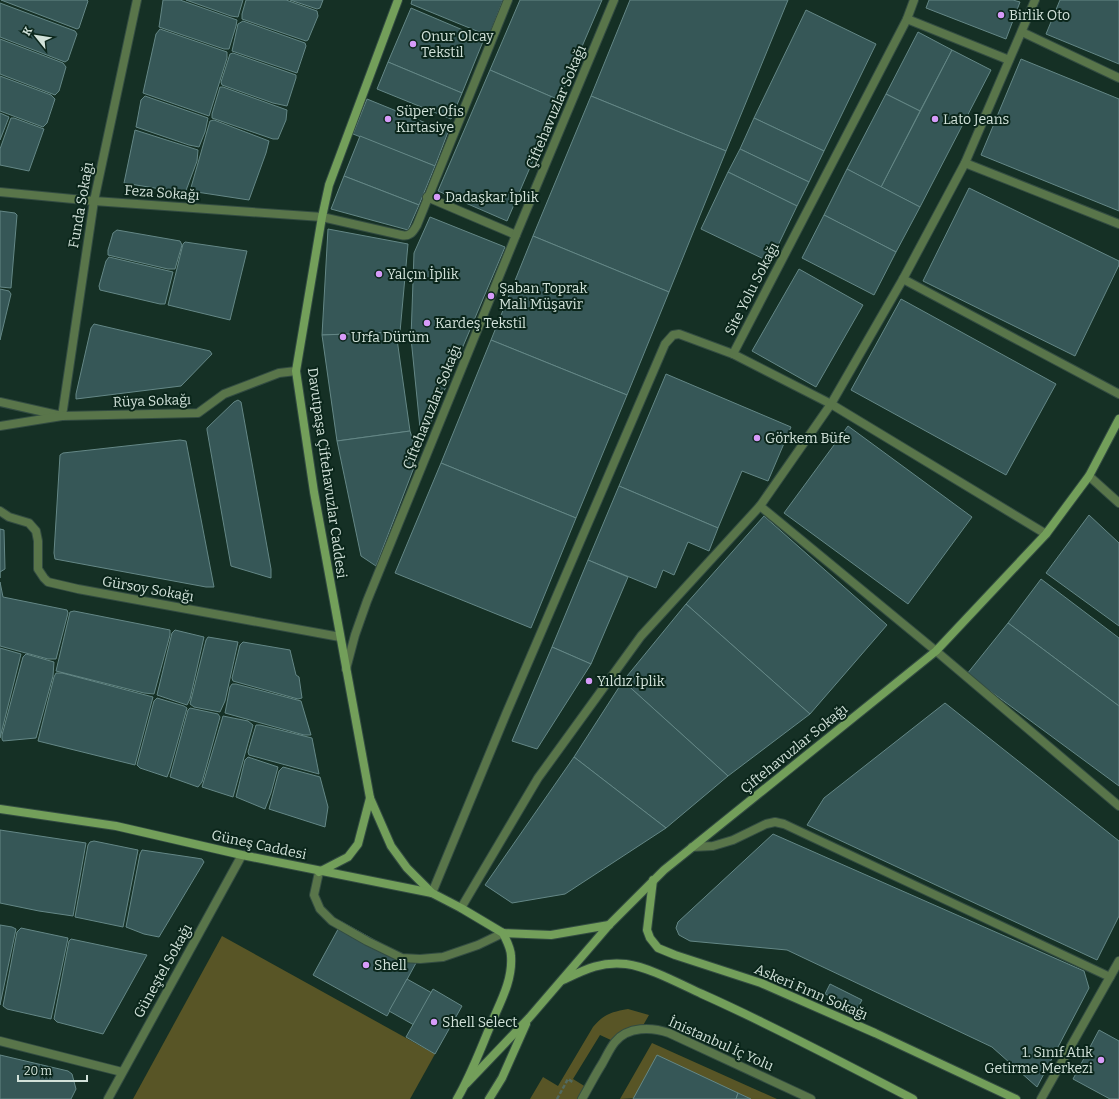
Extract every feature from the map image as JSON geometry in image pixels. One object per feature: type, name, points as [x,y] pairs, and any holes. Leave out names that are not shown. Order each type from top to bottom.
[{"type":"street","name":"Funda Sokağı","points":[[62,416],[94,201],[137,0]]},
{"type":"street","name":"Davutpaşa Çiftehavuzlar Caddesi","points":[[398,0],[329,185],[322,217],[296,371],[314,492],[370,798],[391,846],[407,868],[432,893]]},
{"type":"street","points":[[322,217],[406,236],[413,232],[508,0]]},
{"type":"street","name":"Çiftehavuzlar Sokağı","points":[[346,670],[355,635],[367,601],[516,235],[614,0]]},
{"type":"street","name":"Site Yolu Sokağı","points":[[914,0],[907,19],[733,354],[831,404],[1046,534]]},
{"type":"street","points":[[461,908],[538,778],[641,636],[760,506],[831,404],[903,279],[965,163],[1036,0]]},
{"type":"street","points":[[907,19],[1009,60]]},
{"type":"street","points":[[1022,32],[1119,78]]},
{"type":"street","points":[[965,163],[1119,224]]},
{"type":"street","name":"Feza Sokağı","points":[[0,192],[94,201],[322,217]]},
{"type":"street","points":[[427,197],[516,235]]},
{"type":"street","points":[[903,279],[1119,394]]},
{"type":"street","points":[[432,893],[506,714],[665,344],[673,335],[679,334],[733,354]]},
{"type":"street","name":"Rüya Sokağı","points":[[0,426],[62,416],[198,413],[224,394],[279,373],[296,371]]},
{"type":"street","points":[[0,402],[62,416]]},
{"type":"street","name":"Çiftehavuzlar Sokağı","points":[[466,1084],[529,1018],[608,925],[653,880],[936,651],[1046,534],[1089,476],[1119,419]]},
{"type":"street","points":[[1089,476],[1119,504]]},
{"type":"street","points":[[760,506],[936,651],[1119,806]]},
{"type":"street","name":"Gürsoy Sokağı","points":[[0,511],[9,518],[29,523],[36,531],[38,542],[38,569],[48,582],[78,589],[340,637]]},
{"type":"street","points":[[370,798],[358,844],[348,857],[319,872],[314,895],[320,910],[332,921],[367,941],[402,958],[420,959],[443,957],[478,945],[502,933],[551,935],[608,925]]},
{"type":"street","name":"Güneş Caddesi","points":[[0,808],[116,826],[319,872],[432,893],[461,908],[502,933]]},
{"type":"street","points":[[692,847],[713,846],[733,840],[766,824],[775,822],[784,824],[1110,977]]},
{"type":"street","name":"Güneştel Sokağı","points":[[108,1099],[242,855]]},
{"type":"street","name":"Askeri Fırın Sokağı","points":[[653,880],[647,930],[650,938],[658,948],[761,983],[875,1033],[1016,1099]]},
{"type":"street","points":[[458,1099],[466,1084],[502,1000],[508,982],[511,955],[508,944],[502,933]]},
{"type":"street","points":[[1041,1099],[1119,961]]},
{"type":"street","points":[[560,981],[586,969],[607,963],[627,964],[647,970],[746,1014],[913,1099]]},
{"type":"street","points":[[490,1099],[502,1078],[529,1018]]},
{"type":"street","name":"İnistanbul İç Yolu","points":[[582,1099],[615,1042],[623,1034],[632,1030],[651,1029],[669,1033],[811,1099]]},
{"type":"street","points":[[0,1041],[122,1072]]},
{"type":"shaded area","points":[[222,936],[435,1054],[410,1099],[133,1099]]},
{"type":"shaded area","points":[[628,1009],[649,1015],[641,1029],[613,1041],[600,1035],[573,1079],[586,1087],[579,1099],[530,1099],[543,1077],[558,1086],[593,1027],[604,1016]]},
{"type":"shaded area","points":[[652,1043],[777,1099],[751,1099],[738,1093],[620,1099]]},
{"type":"building","points":[[1,0],[88,1],[79,28],[77,29]]},
{"type":"building","points":[[163,0],[180,0],[237,20],[229,49],[224,49],[159,27]]},
{"type":"building","points":[[186,0],[243,0],[238,17],[231,16]]},
{"type":"building","points":[[246,0],[286,0],[317,11],[318,16],[308,40],[306,41],[242,19]]},
{"type":"building","points":[[290,0],[323,0],[320,8],[317,9]]},
{"type":"building","points":[[412,0],[503,0],[489,36],[411,4]]},
{"type":"building","points":[[520,0],[602,0],[559,100],[490,70]]},
{"type":"building","points":[[630,0],[788,0],[726,151],[591,96]]},
{"type":"building","points":[[929,0],[1013,0],[1020,2],[1006,39],[926,8]]},
{"type":"building","points":[[1060,0],[1119,0],[1119,64],[1046,34]]},
{"type":"building","points":[[0,3],[75,31],[77,34],[68,60],[65,62],[0,37]]},
{"type":"building","points":[[411,8],[484,39],[462,93],[388,62]]},
{"type":"building","points":[[806,10],[876,44],[824,151],[754,118]]},
{"type":"building","points":[[243,21],[305,43],[306,46],[297,73],[232,51],[238,24]]},
{"type":"building","points":[[160,29],[227,52],[227,58],[209,116],[143,93],[156,34]]},
{"type":"building","points":[[918,32],[952,50],[920,111],[886,94]]},
{"type":"building","points":[[0,39],[63,63],[66,67],[59,91],[55,95],[0,74]]},
{"type":"building","points":[[952,50],[991,70],[920,207],[881,187]]},
{"type":"building","points":[[233,53],[296,75],[287,106],[273,103],[222,85],[221,82],[230,54]]},
{"type":"building","points":[[1021,59],[1119,99],[1119,211],[981,155]]},
{"type":"building","points":[[388,62],[462,93],[451,119],[377,89]]},
{"type":"building","points":[[490,70],[559,100],[507,221],[438,191]]},
{"type":"building","points":[[0,76],[51,95],[55,99],[47,123],[43,127],[0,111]]},
{"type":"building","points":[[220,87],[287,110],[286,120],[278,139],[273,139],[212,118]]},
{"type":"building","points":[[886,94],[920,111],[881,187],[847,169]]},
{"type":"building","points":[[145,96],[208,118],[205,132],[199,147],[136,127],[141,100]]},
{"type":"building","points":[[591,96],[726,151],[669,292],[533,236]]},
{"type":"building","points":[[367,99],[448,132],[435,166],[353,134]]},
{"type":"building","points":[[0,113],[9,117],[0,140]]},
{"type":"building","points":[[11,118],[44,129],[29,171],[0,165],[0,149]]},
{"type":"building","points":[[754,118],[824,151],[809,182],[740,149]]},
{"type":"building","points":[[214,120],[269,141],[249,200],[190,191],[210,121]]},
{"type":"building","points":[[135,130],[198,150],[197,161],[185,193],[124,183]]},
{"type":"building","points":[[360,136],[435,166],[419,205],[344,176]]},
{"type":"building","points":[[740,149],[809,182],[797,206],[728,172]]},
{"type":"building","points":[[847,169],[920,207],[896,252],[824,215]]},
{"type":"building","points":[[728,172],[797,206],[770,262],[701,229]]},
{"type":"building","points":[[344,176],[419,205],[408,230],[331,209]]},
{"type":"building","points":[[969,188],[1119,261],[1119,265],[1075,356],[923,281]]},
{"type":"building","points":[[0,211],[15,213],[17,215],[11,288],[0,287]]},
{"type":"building","points":[[824,215],[896,252],[874,295],[802,258]]},
{"type":"building","points":[[430,217],[505,247],[428,429],[420,428],[411,338],[414,253]]},
{"type":"building","points":[[328,229],[408,244],[400,332],[322,335]]},
{"type":"building","points":[[117,230],[180,241],[182,245],[175,269],[168,269],[108,255],[113,233]]},
{"type":"building","points":[[533,236],[669,292],[627,395],[491,340]]},
{"type":"building","points":[[185,242],[247,251],[230,320],[168,305],[183,244]]},
{"type":"building","points":[[109,257],[173,272],[165,304],[100,290],[99,286],[106,261]]},
{"type":"building","points":[[799,269],[863,305],[816,387],[752,351]]},
{"type":"building","points":[[0,289],[9,291],[11,294],[0,340]]},
{"type":"building","points":[[901,299],[1056,384],[1006,475],[851,390]]},
{"type":"building","points":[[94,324],[210,351],[212,354],[181,386],[76,399],[91,328]]},
{"type":"building","points":[[396,332],[410,431],[337,441],[322,335]]},
{"type":"building","points":[[491,340],[627,395],[576,518],[441,463]]},
{"type":"building","points":[[666,374],[791,427],[768,481],[742,471],[718,528],[619,486]]},
{"type":"building","points":[[238,400],[241,402],[271,569],[271,578],[231,566],[207,428]]},
{"type":"building","points":[[848,426],[972,517],[908,604],[784,513]]},
{"type":"building","points":[[410,431],[418,457],[376,566],[361,556],[337,441]]},
{"type":"building","points":[[180,440],[186,441],[214,587],[206,587],[55,559],[54,553],[60,455],[63,453]]},
{"type":"building","points":[[441,463],[576,518],[531,628],[395,573]]},
{"type":"building","points":[[619,486],[718,528],[709,551],[688,542],[674,575],[663,570],[656,588],[588,560]]},
{"type":"building","points":[[1089,515],[1119,543],[1119,626],[1046,573]]},
{"type":"building","points":[[764,516],[887,625],[810,714],[686,604]]},
{"type":"building","points":[[0,529],[4,530],[5,569],[0,572]]},
{"type":"building","points":[[588,560],[628,577],[591,664],[552,647]]},
{"type":"building","points":[[1041,579],[1119,638],[1119,706],[1008,623]]},
{"type":"building","points":[[0,582],[3,597],[67,610],[68,613],[56,659],[48,659],[0,646]]},
{"type":"building","points":[[686,604],[810,714],[728,776],[623,681]]},
{"type":"building","points":[[74,611],[170,630],[170,635],[154,694],[144,693],[56,671],[70,612]]},
{"type":"building","points":[[1008,623],[1119,706],[1119,786],[967,674]]},
{"type":"building","points":[[175,630],[204,637],[190,699],[187,705],[157,695],[172,633]]},
{"type":"building","points":[[208,637],[238,642],[225,701],[220,712],[194,707],[190,704]]},
{"type":"building","points":[[243,642],[290,650],[296,675],[299,677],[302,698],[298,699],[233,681],[232,678],[240,645]]},
{"type":"building","points":[[552,647],[591,664],[537,749],[512,741]]},
{"type":"building","points":[[0,648],[21,654],[0,738]]},
{"type":"building","points":[[26,654],[54,662],[53,676],[36,738],[3,741],[2,735],[23,657]]},
{"type":"building","points":[[56,673],[62,673],[153,697],[135,765],[38,741]]},
{"type":"building","points":[[623,681],[728,776],[666,828],[574,757]]},
{"type":"building","points":[[232,684],[301,701],[311,735],[304,735],[225,713],[230,687]]},
{"type":"building","points":[[157,698],[187,708],[167,777],[140,768],[137,765],[154,701]]},
{"type":"building","points":[[945,703],[1119,841],[1119,916],[1097,960],[807,825],[824,798]]},
{"type":"building","points":[[190,708],[218,714],[220,717],[202,782],[198,787],[170,777],[188,710]]},
{"type":"building","points":[[223,716],[248,721],[253,725],[233,797],[202,787]]},
{"type":"building","points":[[256,725],[312,738],[319,774],[249,755],[248,752]]},
{"type":"building","points":[[248,757],[278,767],[265,809],[236,797],[245,760]]},
{"type":"building","points":[[574,757],[666,828],[565,894],[512,903],[485,885]]},
{"type":"building","points":[[283,767],[320,777],[328,807],[325,827],[269,809],[279,771]]},
{"type":"building","points":[[0,830],[86,843],[73,916],[0,903]]},
{"type":"building","points":[[773,834],[1084,971],[1089,988],[1037,1087],[992,1047],[787,950],[690,941],[679,935],[676,928],[678,922]]},
{"type":"building","points":[[94,841],[138,850],[123,927],[75,917],[88,845],[90,842]]},
{"type":"building","points":[[142,850],[202,859],[204,862],[159,937],[144,934],[126,927]]},
{"type":"building","points":[[342,922],[416,963],[387,1016],[313,975]]},
{"type":"building","points":[[0,925],[16,929],[0,1005]]},
{"type":"building","points":[[21,928],[68,938],[51,1019],[7,1009],[3,1006],[17,932]]},
{"type":"building","points":[[71,939],[147,955],[103,1034],[57,1022],[54,1019],[69,941]]},
{"type":"building","points":[[407,979],[432,993],[414,1025],[389,1011]]},
{"type":"building","points":[[830,984],[862,1000],[857,1009],[825,994]]},
{"type":"building","points":[[433,989],[462,1006],[435,1054],[406,1037]]},
{"type":"building","name":"1. Sınıf Atık Getirme Merkezi","points":[[1099,1030],[1119,1041],[1119,1099],[1110,1099],[1073,1079]]},
{"type":"building","points":[[0,1055],[68,1071],[72,1074],[76,1089],[71,1099],[0,1099]]},
{"type":"building","points":[[657,1055],[738,1093],[736,1099],[633,1099]]},
{"type":"building","points":[[738,1093],[751,1099],[736,1099]]},
{"type":"place","name":"Birlik Oto","points":[[1001,15]]},
{"type":"place","name":"Onur Olcay Tekstil","points":[[413,44]]},
{"type":"place","name":"Süper Ofis Kırtasiye","points":[[388,119]]},
{"type":"place","name":"Lato Jeans","points":[[935,119]]},
{"type":"place","name":"Dadaşkar İplik","points":[[437,197]]},
{"type":"place","name":"Yalçın İplik","points":[[379,274]]},
{"type":"place","name":"Şaban Toprak Mali Müşavir","points":[[491,296]]},
{"type":"place","name":"Kardeş Tekstil","points":[[427,323]]},
{"type":"place","name":"Urfa Dürüm","points":[[343,337]]},
{"type":"place","name":"Görkem Büfe","points":[[757,438]]},
{"type":"place","name":"Yıldız İplik","points":[[589,681]]},
{"type":"place","name":"Shell","points":[[366,965]]},
{"type":"place","name":"Shell Select","points":[[434,1022]]},
{"type":"place","name":"1. Sınıf Atık Getirme Merkezi","points":[[1101,1060]]}]
